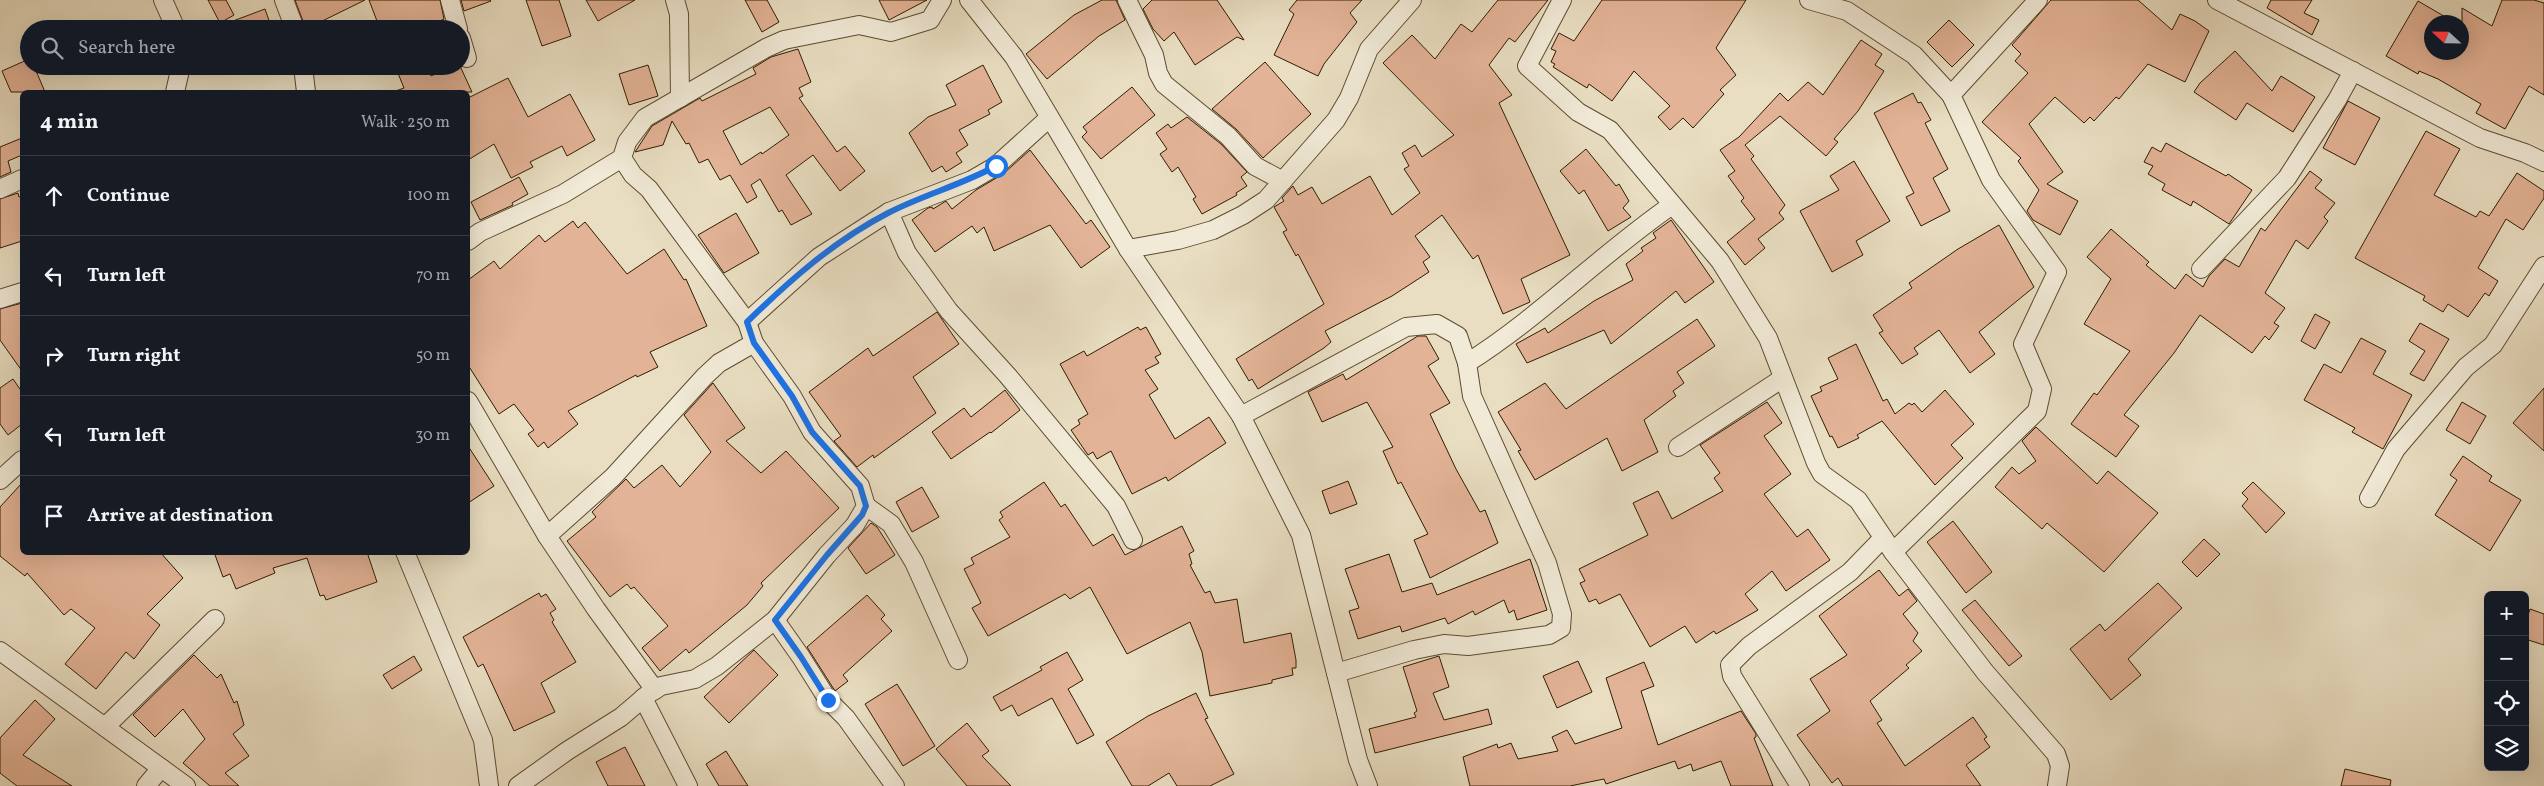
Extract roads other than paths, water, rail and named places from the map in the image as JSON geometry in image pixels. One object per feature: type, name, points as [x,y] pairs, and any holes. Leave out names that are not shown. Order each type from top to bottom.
[{"type":"street","points":[[163,0],[172,20]]},
{"type":"street","points":[[284,0],[292,20]]},
{"type":"street","points":[[450,0],[456,20]]},
{"type":"street","points":[[674,0],[679,14],[680,98]]},
{"type":"street","points":[[470,240],[480,232],[563,194],[622,158],[627,142],[645,118],[766,48],[784,40],[859,24],[891,32],[930,20],[942,0]]},
{"type":"street","points":[[969,0],[1014,57],[1128,249],[1241,416],[1301,534],[1358,760],[1368,786]]},
{"type":"street","points":[[1127,0],[1154,55],[1158,73],[1164,84],[1228,136],[1255,166],[1284,181]]},
{"type":"street","points":[[1128,249],[1213,230],[1243,215],[1266,200],[1336,120],[1349,98],[1369,49],[1412,0]]},
{"type":"street","points":[[1562,0],[1527,66],[1578,112],[1610,130],[1720,261],[1768,338],[1816,463],[1822,474],[1858,500],[1888,545],[1985,672],[2056,754],[2060,766],[2057,786]]},
{"type":"street","points":[[1800,786],[1732,676],[1730,664],[1749,646],[1888,545],[2037,411],[2042,388],[2024,344],[2057,272],[1991,180],[1951,95],[1906,50],[1847,11],[1808,0]]},
{"type":"street","points":[[1951,95],[2038,0]]},
{"type":"street","points":[[2217,0],[2480,138],[2525,153],[2544,162]]},
{"type":"street","points":[[2201,269],[2286,178],[2337,100],[2353,71]]},
{"type":"street","points":[[175,90],[179,75]]},
{"type":"street","points":[[304,75],[306,90]]},
{"type":"street","points":[[747,322],[819,257],[889,212],[972,180],[996,166],[1049,118]]},
{"type":"street","points":[[622,158],[633,175],[649,190],[747,322],[754,343],[792,396],[812,432],[860,486],[866,506],[891,524],[914,562],[958,660]]},
{"type":"street","points":[[0,189],[20,180]]},
{"type":"street","points":[[1467,363],[1497,344],[1644,224],[1672,205]]},
{"type":"street","points":[[889,212],[908,253],[949,311],[1008,376],[1116,506],[1133,540]]},
{"type":"street","points":[[2369,498],[2396,449],[2466,367],[2493,345],[2544,266]]},
{"type":"street","points":[[0,299],[20,293]]},
{"type":"street","points":[[1241,416],[1406,327],[1437,324],[1458,336],[1467,363],[1472,396],[1548,563],[1562,614],[1561,628],[1549,635],[1468,646],[1444,644],[1414,650],[1336,673]]},
{"type":"street","points":[[547,536],[613,477],[705,376],[719,363],[754,343]]},
{"type":"street","points":[[1678,447],[1783,378]]},
{"type":"street","points":[[470,404],[547,536],[649,694],[688,786]]},
{"type":"street","points":[[0,480],[20,462]]},
{"type":"street","points":[[518,786],[567,751],[621,717],[661,686],[695,679],[717,666],[775,620],[827,555],[855,525],[866,506]]},
{"type":"street","points":[[406,555],[483,740],[489,786]]},
{"type":"street","points":[[105,727],[215,619]]},
{"type":"street","points":[[775,620],[828,700],[846,718],[895,786]]},
{"type":"street","points":[[0,650],[186,786]]},
{"type":"street","points":[[146,786],[161,768]]}]
